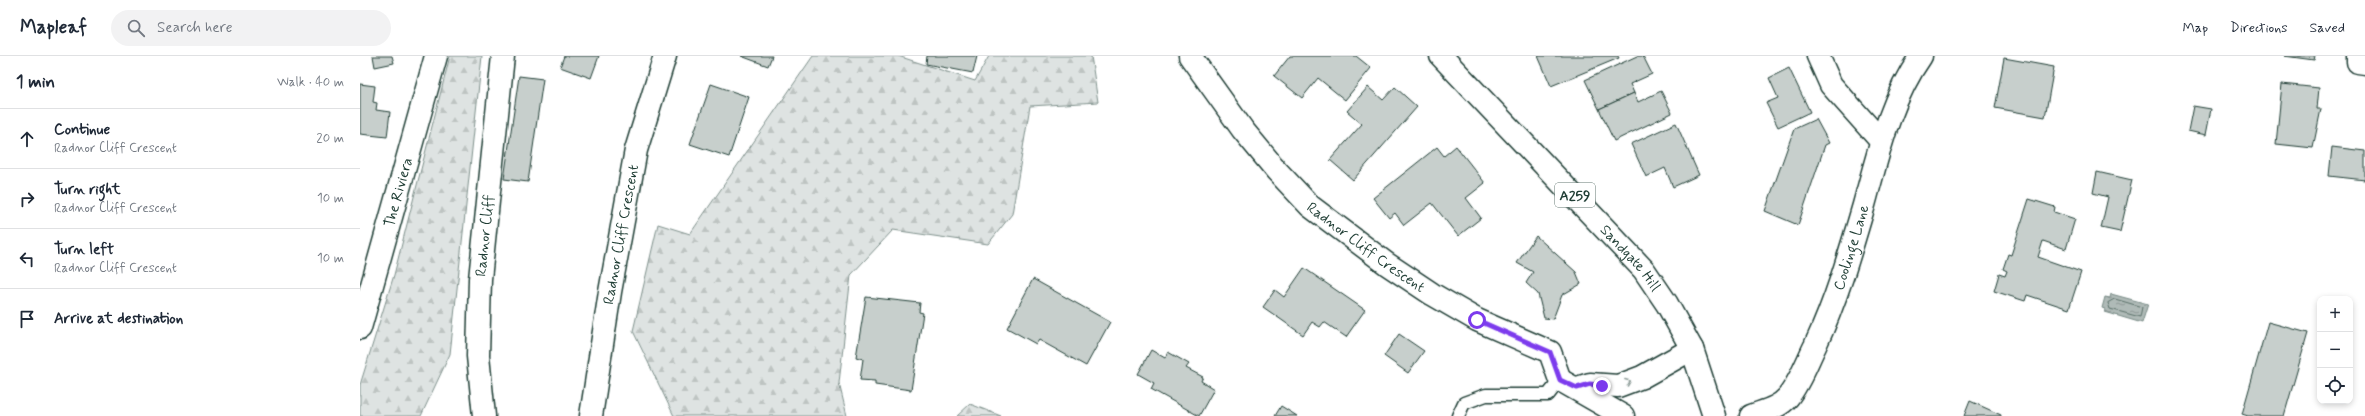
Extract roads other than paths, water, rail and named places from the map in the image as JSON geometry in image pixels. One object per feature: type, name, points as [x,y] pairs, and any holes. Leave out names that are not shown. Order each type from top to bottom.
[{"type":"main road","name":"The Riviera","points":[[360,328],[436,56]]},
{"type":"main road","name":"Radnor Cliff","points":[[484,416],[478,356],[480,279],[503,56]]},
{"type":"main road","name":"Radnor Cliff Crescent","points":[[591,416],[610,292],[636,150],[665,56]]},
{"type":"main road","name":"Radnor Cliff Crescent","points":[[1190,56],[1243,130],[1277,171],[1310,206],[1387,264],[1432,294],[1477,320],[1550,352],[1568,384]]},
{"type":"main road","name":"Sandgate Hill","points":[[1441,56],[1644,270],[1667,304],[1692,348],[1714,416]]},
{"type":"main road","points":[[1818,56],[1830,85],[1881,141]]},
{"type":"main road","name":"Coolinge Lane","points":[[1751,416],[1777,407],[1788,397],[1805,368],[1833,305],[1858,226],[1881,141],[1911,70],[1921,56]]},
{"type":"main road","points":[[2358,56],[2358,62],[2365,63]]},
{"type":"main road","points":[[1568,384],[1618,386],[1642,376],[1692,348]]},
{"type":"main road","points":[[1568,384],[1589,398],[1623,416]]},
{"type":"lane","points":[[1458,416],[1464,403],[1486,395],[1548,395],[1568,384]]},
{"type":"water","points":[[2111,294],[2148,304],[2142,323],[2105,312],[2105,309],[2102,308],[2105,297],[2110,298]]}]
